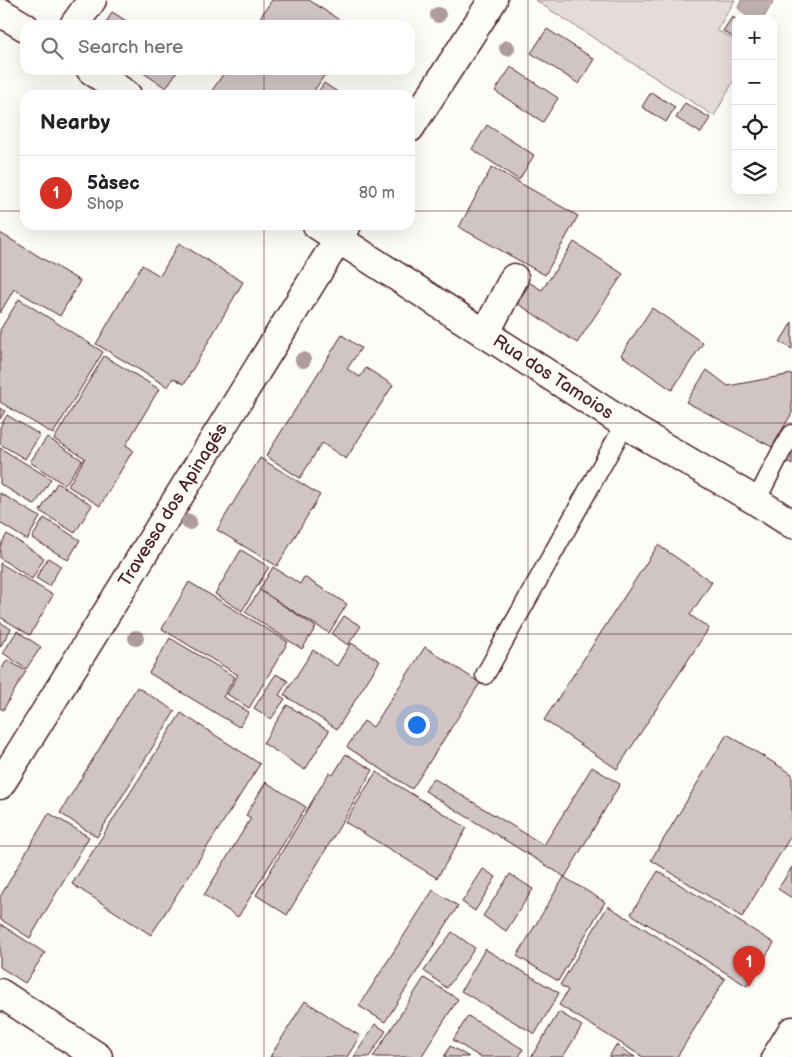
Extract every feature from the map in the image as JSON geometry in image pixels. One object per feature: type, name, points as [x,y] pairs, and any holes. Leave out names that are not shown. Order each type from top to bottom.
[{"type":"street","points":[[78,20],[92,0]]},
{"type":"street","points":[[415,120],[493,0]]},
{"type":"street","points":[[0,12],[20,24]]},
{"type":"street","points":[[98,75],[120,90]]},
{"type":"street","name":"Rua dos Tamoios","points":[[334,230],[485,334],[625,424],[792,524]]},
{"type":"street","name":"Travessa dos Apinagés","points":[[0,785],[334,230]]},
{"type":"street","points":[[485,334],[514,278]]},
{"type":"street","points":[[0,993],[98,1057]]},
{"type":"street","points":[[776,1057],[792,1031]]},
{"type":"lane","points":[[485,675],[625,424]]},
{"type":"lane","points":[[756,501],[792,434]]},
{"type":"shaded area","points":[[535,0],[735,0],[717,30],[732,39],[732,84],[714,116]]},
{"type":"shaded area","points":[[741,0],[774,0],[765,15],[746,15],[738,8]]},
{"type":"building","points":[[272,0],[309,0],[339,20],[258,20]]},
{"type":"building","points":[[112,12],[125,20],[108,20]]},
{"type":"building","points":[[732,17],[732,37],[723,31]]},
{"type":"building","points":[[547,29],[594,59],[579,84],[531,53]]},
{"type":"building","points":[[511,67],[558,98],[543,122],[495,91]]},
{"type":"building","points":[[146,75],[175,75],[166,88]]},
{"type":"building","points":[[223,75],[325,75],[314,90],[212,90]]},
{"type":"building","points":[[324,83],[334,90],[319,90]]},
{"type":"building","points":[[651,92],[675,107],[666,122],[642,107]]},
{"type":"building","points":[[685,103],[710,118],[701,133],[676,118]]},
{"type":"building","points":[[487,125],[534,155],[519,180],[472,149]]},
{"type":"building","points":[[492,167],[578,216],[545,275],[459,227]]},
{"type":"building","points":[[0,233],[80,281],[60,316],[14,289],[0,313]]},
{"type":"building","points":[[574,242],[623,274],[577,343],[517,303],[530,283],[542,290]]},
{"type":"building","points":[[179,243],[243,282],[184,384],[173,378],[168,387],[96,344],[142,265],[160,276]]},
{"type":"building","points":[[19,299],[103,352],[53,434],[0,402],[0,330]]},
{"type":"building","points":[[652,308],[703,343],[672,390],[621,355]]},
{"type":"building","points":[[792,322],[792,349],[780,342]]},
{"type":"building","points":[[342,335],[361,348],[347,369],[360,377],[366,368],[393,385],[346,459],[322,443],[300,478],[266,456]]},
{"type":"building","points":[[104,356],[159,389],[126,445],[133,450],[100,506],[68,486],[85,458],[54,439]]},
{"type":"building","points":[[707,370],[728,386],[792,374],[792,413],[772,447],[686,402]]},
{"type":"building","points":[[0,408],[5,411],[0,419]]},
{"type":"building","points":[[7,415],[40,435],[25,459],[0,444],[0,427]]},
{"type":"building","points":[[47,437],[82,460],[65,485],[30,462]]},
{"type":"building","points":[[0,448],[51,479],[35,505],[0,484]]},
{"type":"building","points":[[792,449],[792,465],[785,460]]},
{"type":"building","points":[[260,458],[320,495],[277,566],[217,530]]},
{"type":"building","points":[[57,483],[92,505],[75,533],[40,511]]},
{"type":"building","points":[[0,493],[40,517],[27,540],[0,523]]},
{"type":"building","points":[[44,518],[80,540],[68,560],[32,538]]},
{"type":"building","points":[[7,534],[44,558],[32,579],[0,558],[0,546]]},
{"type":"building","points":[[658,545],[712,582],[690,615],[709,628],[617,769],[544,720]]},
{"type":"building","points":[[241,550],[269,567],[242,611],[215,594]]},
{"type":"building","points":[[48,558],[61,566],[49,586],[36,578]]},
{"type":"building","points":[[0,563],[53,595],[30,635],[0,617]]},
{"type":"building","points":[[273,567],[300,584],[304,577],[347,604],[329,633],[259,590]]},
{"type":"building","points":[[189,582],[288,642],[249,708],[227,694],[238,675],[162,629]]},
{"type":"building","points":[[260,590],[316,627],[302,649],[245,612]]},
{"type":"building","points":[[344,616],[361,626],[348,645],[332,634]]},
{"type":"building","points":[[0,622],[11,629],[0,647]]},
{"type":"building","points":[[17,631],[41,647],[26,669],[3,653]]},
{"type":"building","points":[[170,638],[235,677],[223,697],[249,712],[239,727],[149,673]]},
{"type":"building","points":[[351,643],[380,661],[337,729],[284,695],[313,650],[337,666]]},
{"type":"building","points":[[425,647],[480,683],[412,789],[347,747],[364,721],[373,727]]},
{"type":"building","points":[[7,660],[26,671],[3,710],[0,708],[0,672]]},
{"type":"building","points":[[276,674],[288,681],[279,695],[285,699],[271,719],[254,708]]},
{"type":"building","points":[[137,687],[175,711],[97,837],[60,813]]},
{"type":"building","points":[[287,705],[329,731],[305,770],[263,743]]},
{"type":"building","points":[[181,713],[260,764],[151,935],[72,884]]},
{"type":"building","points":[[727,734],[792,774],[792,834],[742,917],[651,860]]},
{"type":"building","points":[[346,754],[373,770],[287,915],[256,895],[329,773],[333,775]]},
{"type":"building","points":[[592,767],[620,784],[565,877],[425,791],[433,778],[544,845]]},
{"type":"building","points":[[376,772],[467,828],[437,878],[345,822]]},
{"type":"building","points":[[266,782],[306,807],[238,917],[204,895],[251,818],[246,815]]},
{"type":"building","points":[[49,813],[89,837],[30,938],[0,919],[0,897]]},
{"type":"building","points":[[792,867],[792,898],[778,889]]},
{"type":"building","points":[[483,869],[496,877],[475,911],[462,902]]},
{"type":"building","points":[[658,871],[774,943],[747,986],[631,914]]},
{"type":"building","points":[[510,874],[533,889],[506,931],[483,916]]},
{"type":"building","points":[[564,877],[605,902],[558,981],[517,956]]},
{"type":"building","points":[[433,890],[458,906],[385,1022],[359,1006]]},
{"type":"building","points":[[608,906],[725,979],[677,1057],[643,1057],[559,1005],[568,990],[560,985]]},
{"type":"building","points":[[0,924],[45,953],[25,983],[0,967]]},
{"type":"building","points":[[452,932],[475,948],[447,988],[424,971]]},
{"type":"building","points":[[485,949],[559,993],[535,1034],[461,991]]},
{"type":"building","points":[[424,978],[458,999],[421,1057],[373,1057]]},
{"type":"building","points":[[305,1001],[360,1036],[347,1057],[270,1057]]},
{"type":"building","points":[[559,1012],[582,1026],[563,1057],[531,1057]]},
{"type":"building","points":[[468,1016],[523,1049],[519,1057],[480,1057],[453,1040]]},
{"type":"building","points":[[375,1024],[386,1031],[369,1057],[354,1057]]},
{"type":"building","points":[[616,1045],[635,1057],[609,1057]]},
{"type":"building","points":[[450,1046],[469,1057],[444,1057]]},
{"type":"place","name":"5àsec","points":[[749,987]]}]
